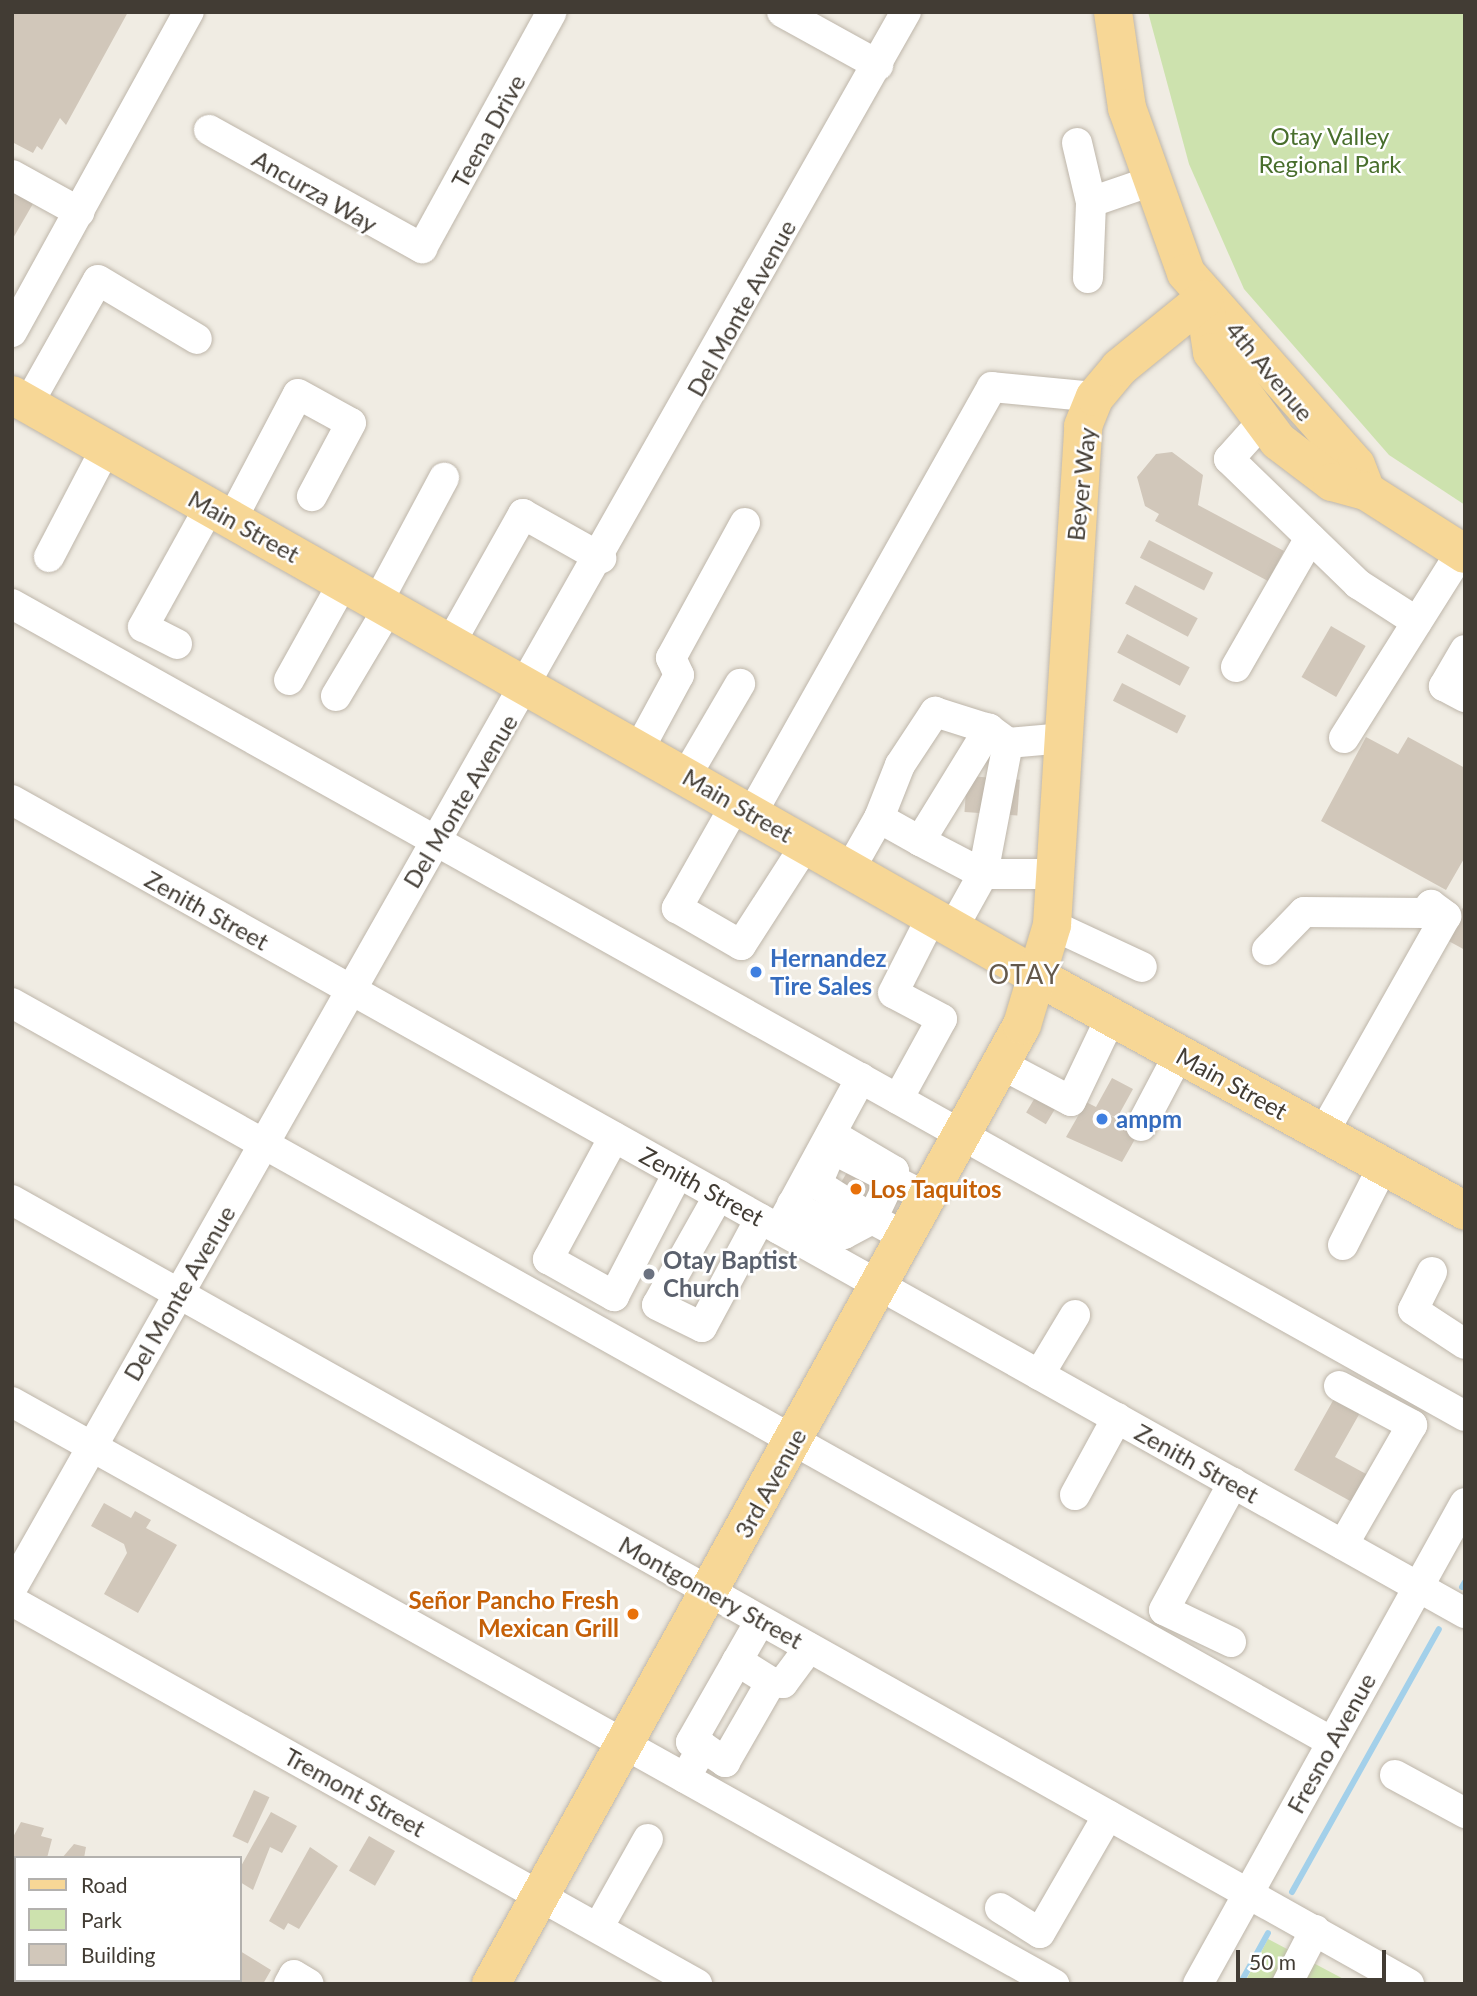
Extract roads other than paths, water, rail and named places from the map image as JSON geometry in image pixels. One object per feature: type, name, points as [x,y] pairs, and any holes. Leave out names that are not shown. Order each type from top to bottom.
[{"type":"main road","points":[[1113,12],[1127,108],[1149,183],[1186,273],[1204,299]]},
{"type":"main road","name":"Beyer Way","points":[[1040,978],[1052,925],[1057,874],[1079,462],[1095,397],[1119,368],[1204,299]]},
{"type":"main road","name":"4th Avenue","points":[[1204,299],[1212,352],[1278,441],[1332,482],[1366,491],[1463,553]]},
{"type":"main road","name":"4th Avenue","points":[[1204,299],[1238,326],[1309,420],[1356,466],[1366,491]]},
{"type":"main road","name":"Main Street","points":[[20,400],[529,685],[1040,978],[1465,1211]]},
{"type":"main road","name":"3rd Avenue","points":[[491,1984],[963,1135],[1001,1064],[1040,978]]},
{"type":"street","points":[[17,314],[79,212],[189,12]]},
{"type":"street","name":"Teena Drive","points":[[422,248],[552,12]]},
{"type":"street","points":[[782,12],[878,65]]},
{"type":"street","name":"Del Monte Avenue","points":[[12,1588],[91,1446],[181,1294],[350,990],[529,685],[906,12]]},
{"type":"street","name":"Ancurza Way","points":[[209,130],[422,248]]},
{"type":"street","points":[[1077,142],[1091,202],[1088,278]]},
{"type":"street","points":[[12,175],[79,212]]},
{"type":"street","points":[[1091,202],[1149,183]]},
{"type":"street","points":[[20,400],[98,280],[197,339]]},
{"type":"street","points":[[806,844],[741,945],[677,908],[744,809],[992,387],[1095,397]]},
{"type":"street","points":[[177,644],[143,627],[298,394],[351,423],[312,496]]},
{"type":"street","points":[[1263,421],[1230,459],[1358,584],[1417,622]]},
{"type":"street","points":[[49,557],[106,448]]},
{"type":"street","points":[[336,696],[444,478]]},
{"type":"street","points":[[452,642],[523,514],[601,558]]},
{"type":"street","points":[[639,748],[679,675],[671,658],[745,523]]},
{"type":"street","points":[[1236,667],[1310,538]]},
{"type":"street","points":[[1344,738],[1463,553]]},
{"type":"street","points":[[289,680],[344,581]]},
{"type":"street","points":[[12,604],[435,843],[1462,1409]]},
{"type":"street","points":[[1465,650],[1444,686],[1465,697]]},
{"type":"street","points":[[687,776],[740,684]]},
{"type":"street","points":[[850,869],[879,818],[900,765],[934,712],[998,736],[1065,738]]},
{"type":"street","points":[[920,841],[998,736]]},
{"type":"street","points":[[898,1098],[942,1019],[893,993],[942,922],[984,874],[998,736]]},
{"type":"street","name":"Zenith Street","points":[[12,800],[678,1173],[719,1195],[777,1217],[880,1285],[1465,1613]]},
{"type":"street","points":[[879,818],[984,874],[1057,874]]},
{"type":"street","points":[[1267,950],[1304,912],[1424,913],[1431,905],[1446,916],[1323,1133]]},
{"type":"street","points":[[1052,925],[1142,967]]},
{"type":"street","points":[[12,1003],[794,1438],[1332,1742]]},
{"type":"street","points":[[1001,1064],[1071,1101],[1111,1017]]},
{"type":"street","points":[[1142,1126],[1179,1054]]},
{"type":"street","points":[[620,1285],[702,1327],[831,1134],[861,1078]]},
{"type":"street","points":[[777,1217],[844,1234],[872,1219],[894,1171],[831,1134]]},
{"type":"street","points":[[614,1137],[548,1259],[614,1296],[678,1173]]},
{"type":"street","points":[[906,1238],[817,1184],[832,1149],[928,1198]]},
{"type":"street","points":[[1343,1245],[1383,1166]]},
{"type":"street","points":[[657,1305],[719,1195]]},
{"type":"street","name":"Montgomery Street","points":[[12,1200],[1409,1984]]},
{"type":"street","points":[[1432,1272],[1413,1310],[1465,1344]]},
{"type":"street","points":[[1039,1375],[1075,1315]]},
{"type":"street","points":[[1339,1386],[1412,1425],[1343,1545]]},
{"type":"street","points":[[12,1402],[685,1778],[1034,1979]]},
{"type":"street","points":[[1075,1495],[1117,1418]]},
{"type":"street","points":[[1231,1642],[1164,1610],[1233,1483]]},
{"type":"street","name":"Fresno Avenue","points":[[1198,1984],[1465,1503]]},
{"type":"street","name":"Tremont Street","points":[[12,1601],[540,1895],[685,1981]]},
{"type":"street","points":[[760,1620],[691,1742],[726,1762],[771,1682]]},
{"type":"street","points":[[737,1661],[771,1682],[783,1683],[809,1648]]},
{"type":"street","points":[[685,1778],[703,1747]]},
{"type":"street","points":[[1395,1774],[1465,1814]]},
{"type":"street","points":[[1000,1908],[1040,1933],[1108,1815]]},
{"type":"street","points":[[598,1928],[648,1839]]},
{"type":"street","points":[[1287,1984],[1315,1930]]},
{"type":"street","points":[[289,1984],[294,1975],[309,1984]]},
{"type":"waterway","points":[[1462,1587],[1465,1582]]},
{"type":"waterway","points":[[1292,1892],[1439,1629]]},
{"type":"waterway","points":[[1240,1984],[1268,1933]]},
{"type":"place","name":"Hernandez Tire Sales","points":[[756,972]]},
{"type":"place","name":"ampm","points":[[1102,1119]]},
{"type":"place","name":"Los Taquitos","points":[[856,1189]]},
{"type":"place","name":"Otay Baptist Church","points":[[649,1274]]},
{"type":"place","name":"Señor Pancho Fresh Mexican Grill","points":[[633,1614]]},
{"type":"district","name":"OTAY","points":[[1025,975]]},
{"type":"park label","name":"Otay Valley Regional Park","points":[[1330,150]]}]
